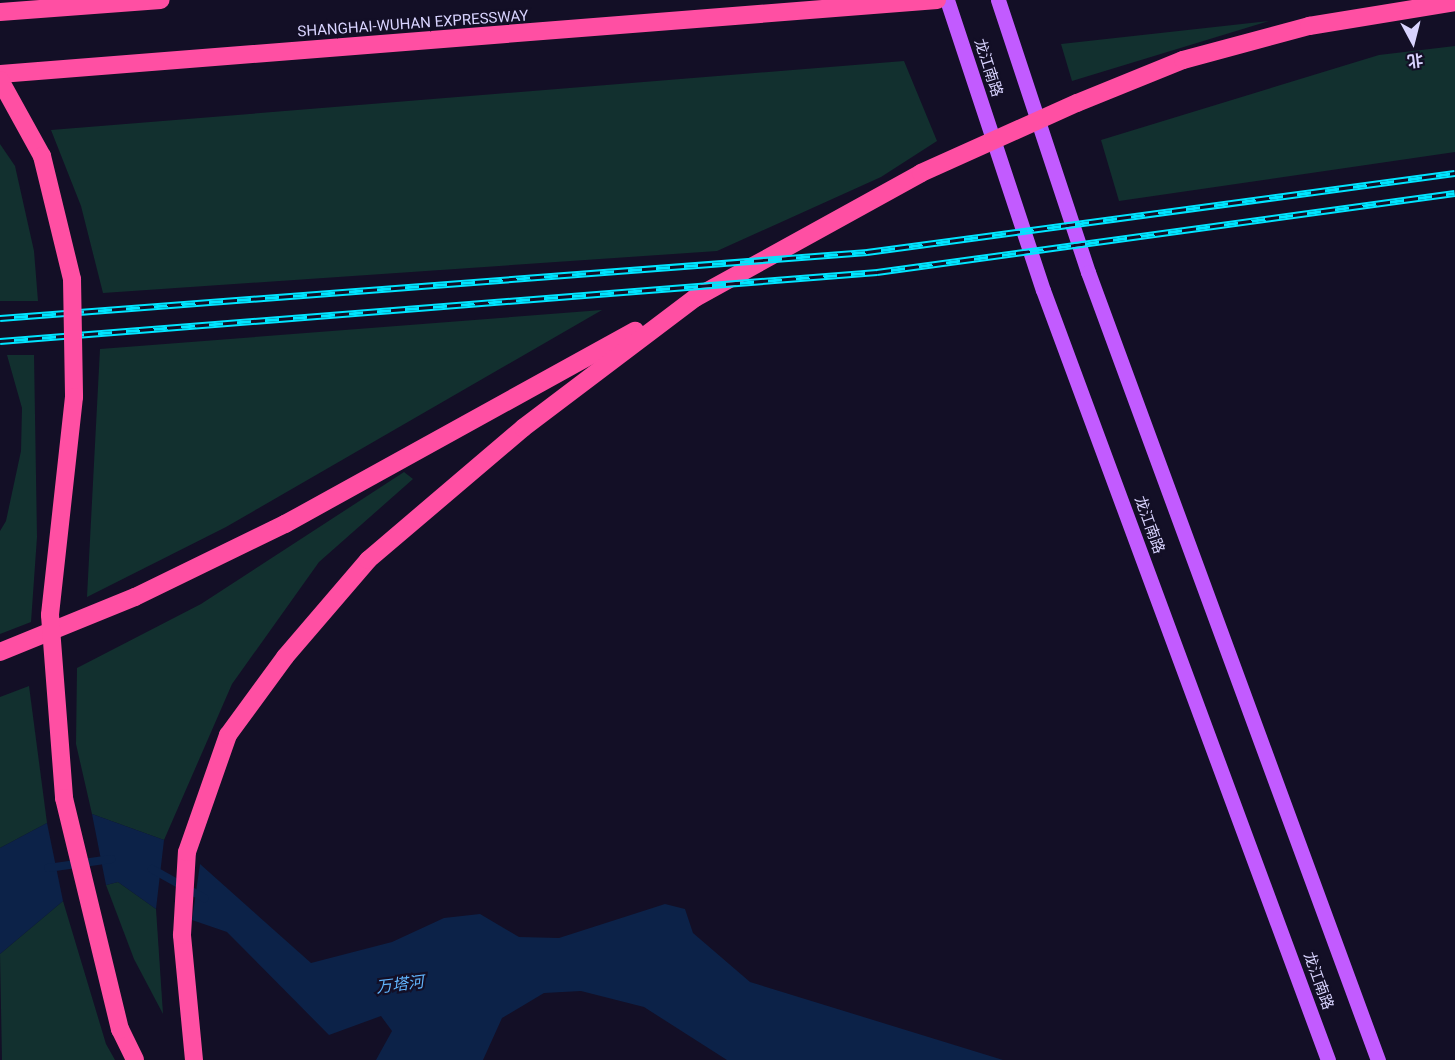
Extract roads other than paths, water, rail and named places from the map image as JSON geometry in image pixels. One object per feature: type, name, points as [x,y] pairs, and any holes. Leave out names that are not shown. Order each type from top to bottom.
[{"type":"highway","points":[[0,12],[161,0]]},
{"type":"highway","name":"SHANGHAI-WUHAN EXPRESSWAY","points":[[0,74],[937,0]]},
{"type":"highway","points":[[0,652],[135,597],[285,524],[921,173],[1077,103],[1183,60],[1309,26],[1455,2]]},
{"type":"highway","points":[[0,80],[42,156],[72,279],[74,397],[50,615],[64,798],[120,1029],[135,1060]]},
{"type":"highway","points":[[194,1060],[187,1017],[182,935],[187,852],[209,797],[228,735],[285,657],[368,560],[522,428],[695,298]]},
{"type":"main road","name":"龙江南路","points":[[947,0],[1043,290],[1328,1060]]},
{"type":"main road","name":"龙江南路","points":[[998,0],[1088,272],[1378,1060]]},
{"type":"water","points":[[92,814],[164,840],[156,909],[118,882],[106,885]]},
{"type":"water","points":[[47,823],[63,901],[0,954],[0,848]]},
{"type":"water","points":[[200,864],[311,963],[392,942],[444,918],[480,914],[519,937],[559,938],[665,904],[685,909],[693,933],[750,982],[1003,1060],[727,1060],[644,1007],[581,991],[544,993],[502,1018],[483,1060],[376,1060],[392,1031],[381,1016],[329,1035],[227,932],[192,920]]},
{"type":"waterway","name":"万塔河","points":[[48,868],[111,859]]},
{"type":"waterway","name":"万塔河","points":[[152,869],[204,898]]},
{"type":"railway","points":[[0,318],[867,252],[1455,173]]},
{"type":"railway","points":[[0,341],[877,272],[1455,193]]}]
